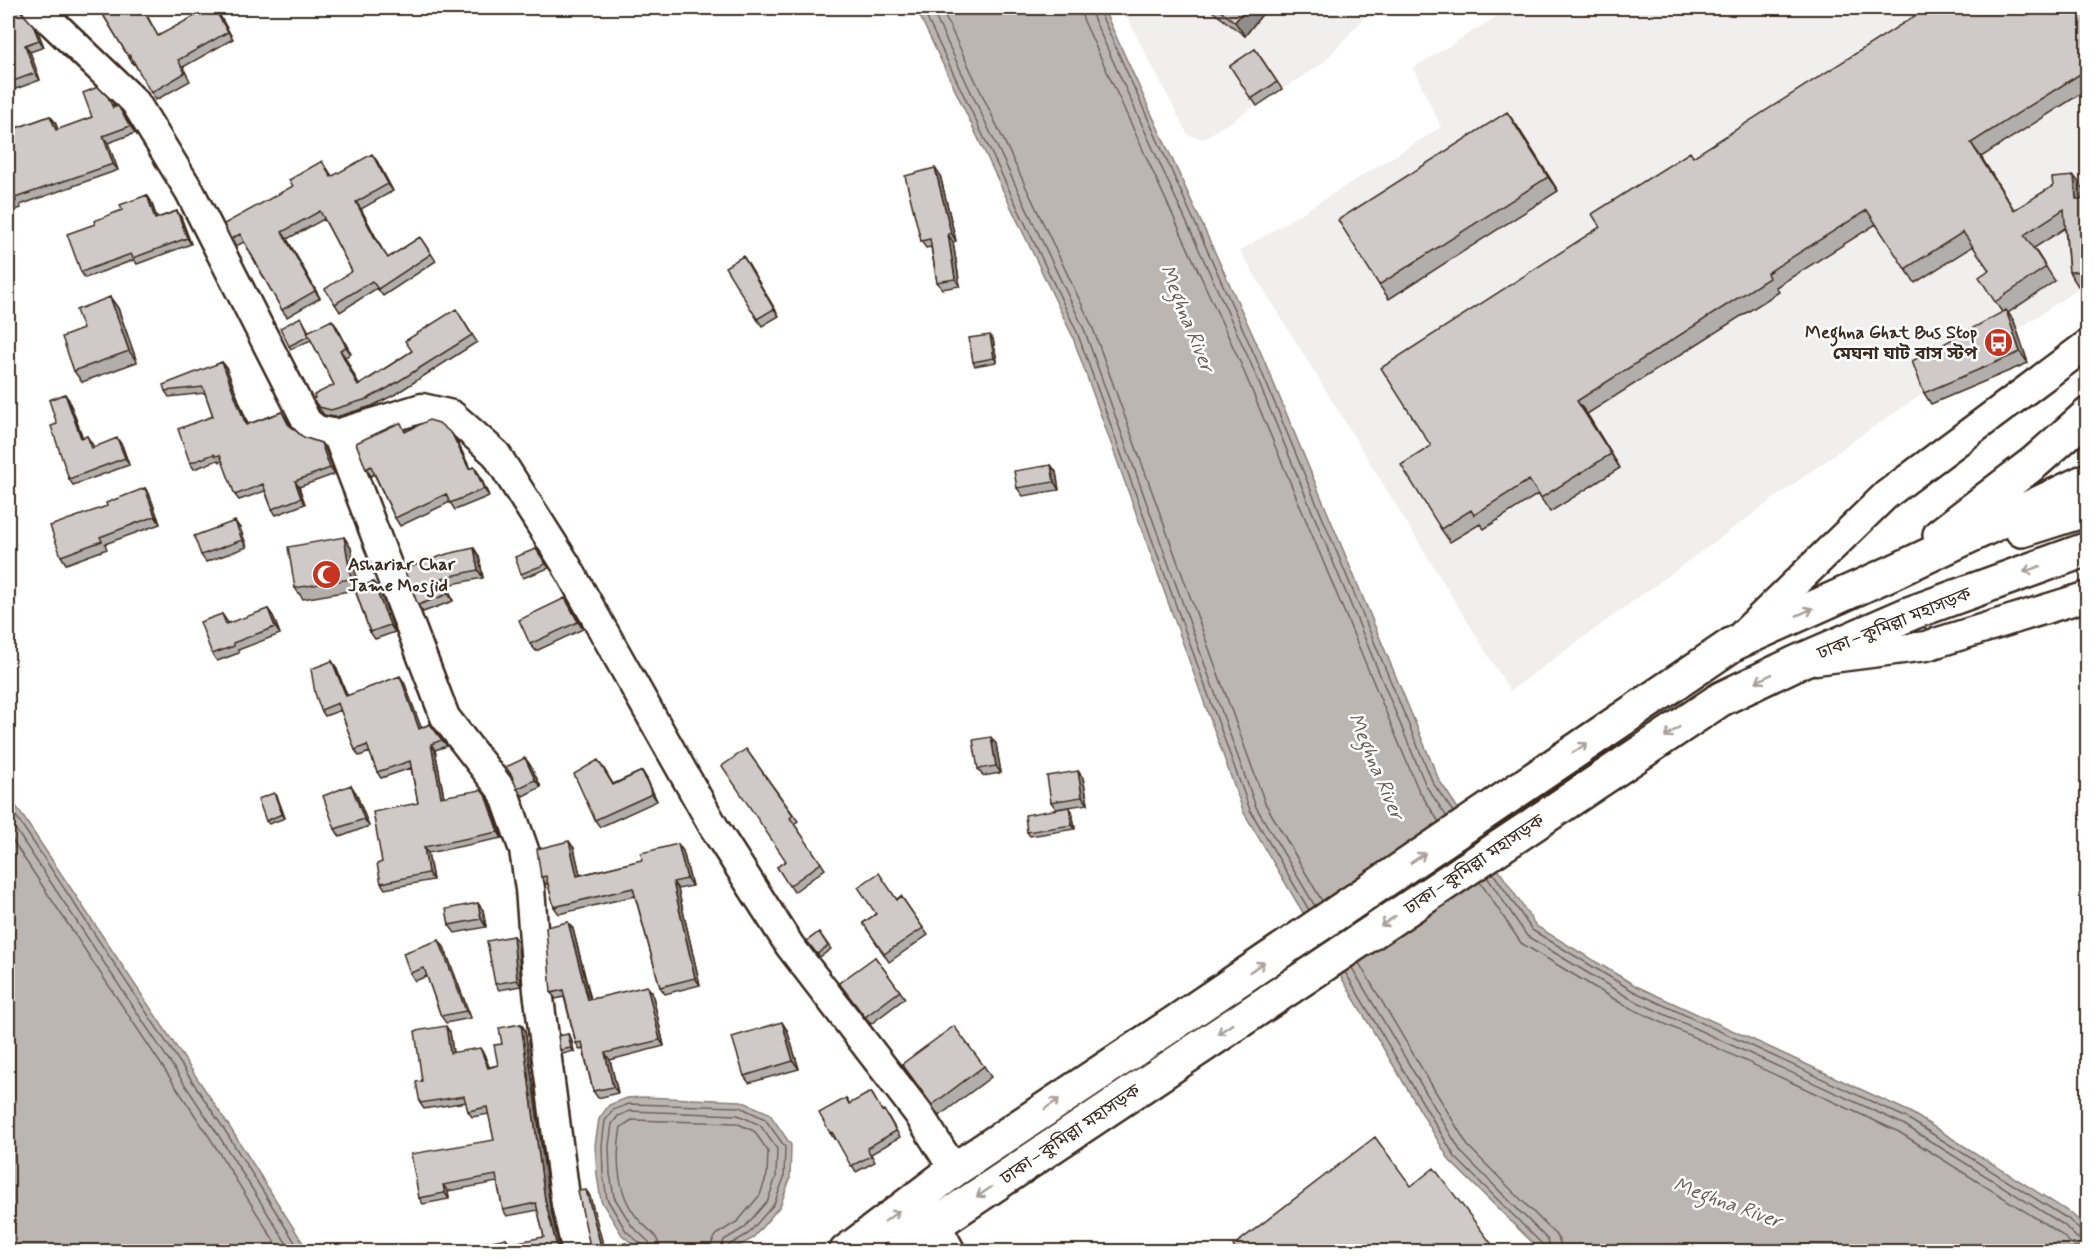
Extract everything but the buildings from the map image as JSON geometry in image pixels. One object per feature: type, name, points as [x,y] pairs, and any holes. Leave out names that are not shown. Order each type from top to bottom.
[{"type":"highway","name":"ঢাকা–কুমিল্লা মহাসড়ক","points":[[1892,573],[2034,462],[2088,415]]},
{"type":"highway","name":"ঢাকা–কুমিল্লা মহাসড়ক","points":[[2034,462],[2088,427]]},
{"type":"highway","name":"ঢাকা–কুমিল্লা মহাসড়ক","points":[[2034,462],[2088,438]]},
{"type":"highway","name":"ঢাকা–কুমিল্লা মহাসড়ক","points":[[1892,573],[2088,458]]},
{"type":"highway","name":"ঢাকা–কুমিল্লা মহাসড়ক","points":[[1892,573],[2088,467]]},
{"type":"highway","name":"ঢাকা–কুমিল্লা মহাসড়ক","points":[[1892,573],[2088,480]]},
{"type":"highway","name":"ঢাকা–কুমিল্লা মহাসড়ক","points":[[846,1251],[954,1170],[1733,644],[2088,489]]},
{"type":"highway","name":"ঢাকা–কুমিল্লা মহাসড়ক","points":[[1892,573],[2088,499]]},
{"type":"highway","name":"ঢাকা–কুমিল্লা মহাসড়ক","points":[[1892,573],[2088,509]]},
{"type":"highway","name":"ঢাকা–কুমিল্লা মহাসড়ক","points":[[900,1251],[943,1238],[1190,1053],[1721,699],[1796,663],[1911,613],[2088,549]]},
{"type":"street","points":[[37,8],[135,102],[190,192],[307,422],[317,430],[337,434],[422,408],[452,415],[496,454],[565,563],[715,830],[790,946],[918,1113],[954,1170]]},
{"type":"street","points":[[1733,644],[1886,495],[2088,344]]},
{"type":"street","points":[[337,434],[445,717],[504,792],[524,850],[530,889],[537,991],[566,1204],[577,1251]]},
{"type":"street","points":[[1796,663],[1926,646],[2088,596]]},
{"type":"shaded area","points":[[1122,8],[1373,8],[1322,64],[1203,139],[1188,135]]},
{"type":"shaded area","points":[[1511,8],[2087,8],[2087,283],[1853,441],[1510,691],[1240,251],[1441,127],[1413,68]]},
{"type":"water","name":"Meghna River","points":[[916,8],[1103,8],[1261,353],[1439,780],[1536,926],[1636,986],[1910,1112],[2072,1214],[2087,1229],[2087,1251],[1541,1251],[1450,1161],[1244,813],[1072,335]]},
{"type":"water","points":[[8,794],[229,1126],[308,1251],[8,1251]]},
{"type":"water","points":[[627,1098],[741,1101],[769,1113],[791,1145],[790,1179],[780,1206],[752,1239],[729,1251],[642,1252],[622,1235],[601,1201],[595,1145],[599,1119],[609,1105]]},
{"type":"place","name":"Meghna Ghat Bus Stop মেঘনা ঘাট বাস স্টপ","points":[[1998,342]]},
{"type":"place","name":"Ashariar Char Jame Mosjid","points":[[327,574]]}]
